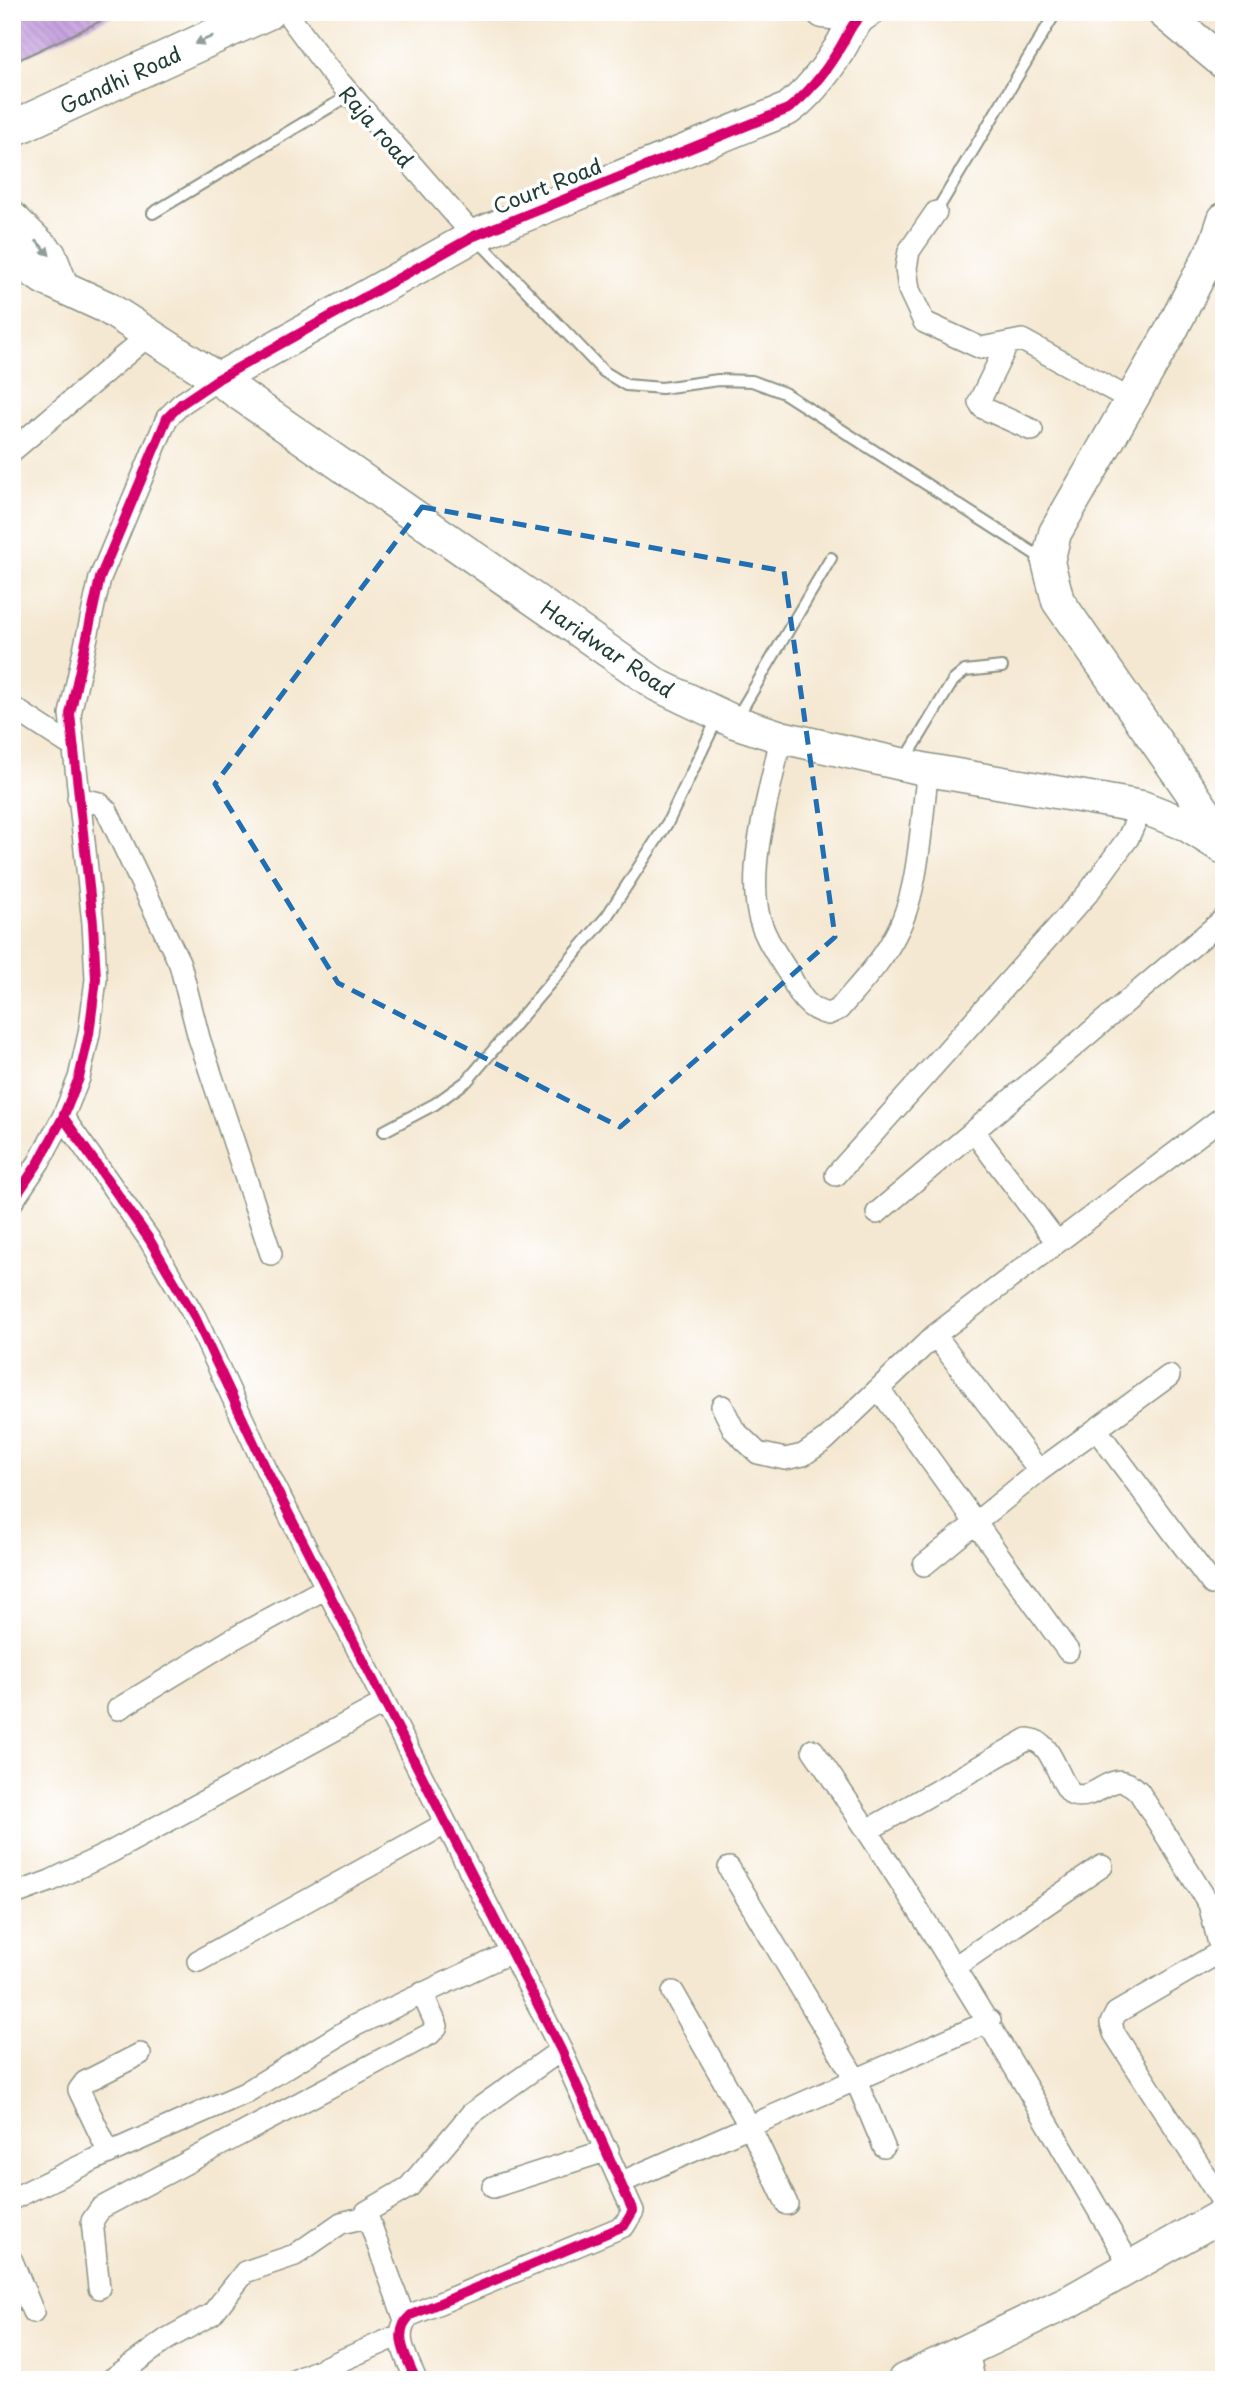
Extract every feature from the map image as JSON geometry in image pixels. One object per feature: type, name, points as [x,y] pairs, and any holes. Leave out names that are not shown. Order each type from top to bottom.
[{"type":"main road","name":"Gandhi Road","points":[[12,104],[206,12]]},
{"type":"main road","name":"Gandhi Road","points":[[12,129],[267,12]]},
{"type":"street","name":"Raja road","points":[[286,12],[350,95],[474,236]]},
{"type":"street","points":[[823,12],[863,14]]},
{"type":"street","points":[[1163,12],[1224,63]]},
{"type":"street","name":"Court Road","points":[[218,379],[474,236],[789,109],[802,99],[863,14]]},
{"type":"street","points":[[936,212],[909,251],[906,268],[909,290],[924,322],[981,348],[1022,340],[1131,400]]},
{"type":"street","points":[[12,218],[50,255],[62,286]]},
{"type":"street","points":[[1224,219],[1216,243],[1055,533],[1048,562],[1058,601],[1224,839]]},
{"type":"street","name":"Haridwar Road","points":[[12,256],[33,272],[106,307],[218,379],[657,685],[727,718],[780,737],[916,767],[1142,807],[1185,824],[1224,848]]},
{"type":"street","points":[[12,451],[150,334]]},
{"type":"street","points":[[1007,345],[978,402],[983,408],[1032,430]]},
{"type":"street","points":[[12,1202],[39,1162],[63,1117],[79,1078],[96,979],[93,923],[72,746],[71,714],[100,578],[167,418],[181,404],[218,379]]},
{"type":"street","points":[[12,707],[72,746]]},
{"type":"street","points":[[780,737],[758,855],[755,891],[758,914],[769,940],[806,1004],[828,1014],[839,1009],[886,952],[898,931],[908,903],[916,767]]},
{"type":"street","points":[[78,798],[99,803],[107,811],[180,964],[199,1038],[271,1254]]},
{"type":"street","points":[[836,1175],[1088,893],[1128,838],[1142,807]]},
{"type":"street","points":[[877,1213],[1224,919]]},
{"type":"street","points":[[722,1406],[734,1430],[758,1452],[785,1458],[803,1455],[825,1440],[935,1335],[1224,1116]]},
{"type":"street","points":[[63,1117],[176,1282],[326,1588],[509,1953],[561,2050],[633,2211],[624,2226],[440,2302],[403,2328],[296,2380]]},
{"type":"street","points":[[974,1132],[1056,1241]]},
{"type":"street","points":[[935,1335],[1039,1471]]},
{"type":"street","points":[[924,1565],[1039,1471],[1170,1376]]},
{"type":"street","points":[[879,1389],[1068,1651]]},
{"type":"street","points":[[1096,1429],[1212,1584]]},
{"type":"street","points":[[118,1709],[231,1640],[326,1588]]},
{"type":"street","points":[[12,1895],[50,1881],[111,1852],[384,1703]]},
{"type":"street","points":[[868,1830],[1028,1740],[1034,1740],[1045,1748],[1073,1794],[1084,1795],[1116,1780],[1125,1782],[1139,1792],[1209,1904],[1222,1957],[1116,2013],[1111,2022],[1114,2033],[1224,2203]]},
{"type":"street","points":[[813,1750],[868,1830],[990,2021],[1131,2267]]},
{"type":"street","points":[[198,1961],[445,1824]]},
{"type":"street","points":[[956,1966],[1101,1866]]},
{"type":"street","points":[[729,1868],[856,2080],[884,2147]]},
{"type":"street","points":[[12,2199],[245,2093],[356,2025],[509,1953]]},
{"type":"street","points":[[673,1992],[750,2127],[787,2204]]},
{"type":"street","points":[[100,2288],[92,2221],[101,2208],[430,2034],[437,2026],[422,1993]]},
{"type":"street","points":[[622,2182],[990,2021]]},
{"type":"street","points":[[416,2380],[403,2328],[366,2217],[370,2207],[409,2187],[471,2114],[561,2050]]},
{"type":"street","points":[[109,2153],[81,2096],[80,2085],[140,2054]]},
{"type":"street","points":[[493,2187],[608,2150]]},
{"type":"street","points":[[904,2380],[971,2365],[1131,2267],[1224,2214]]},
{"type":"street","points":[[111,2380],[167,2339],[212,2314],[245,2273],[295,2255],[341,2223],[366,2217]]},
{"type":"street","points":[[12,2261],[33,2312]]},
{"type":"lane","points":[[936,212],[1056,12]]},
{"type":"lane","points":[[153,213],[350,95]]},
{"type":"lane","points":[[474,236],[603,371],[626,385],[662,388],[719,380],[752,381],[784,393],[1048,562]]},
{"type":"lane","points":[[384,1131],[435,1104],[467,1081],[607,916],[668,822],[727,718],[831,558]]},
{"type":"lane","points":[[916,767],[953,681],[965,671],[1002,667]]},
{"type":"highlighted area","points":[[422,507],[784,571],[835,937],[620,1127],[338,983],[215,784]]},
{"type":"building","points":[[12,12],[120,12],[12,63]]},
{"type":"cycle path","points":[[12,1202],[39,1162],[63,1117],[79,1078],[89,1034],[96,979],[93,923],[70,714],[100,578],[167,418],[181,404],[218,379],[474,236],[788,109],[816,82],[854,24],[867,12]]},
{"type":"cycle path","points":[[63,1117],[149,1239],[195,1317],[267,1471],[561,2050],[633,2211],[624,2226],[411,2315],[405,2322],[401,2338],[416,2380]]}]
